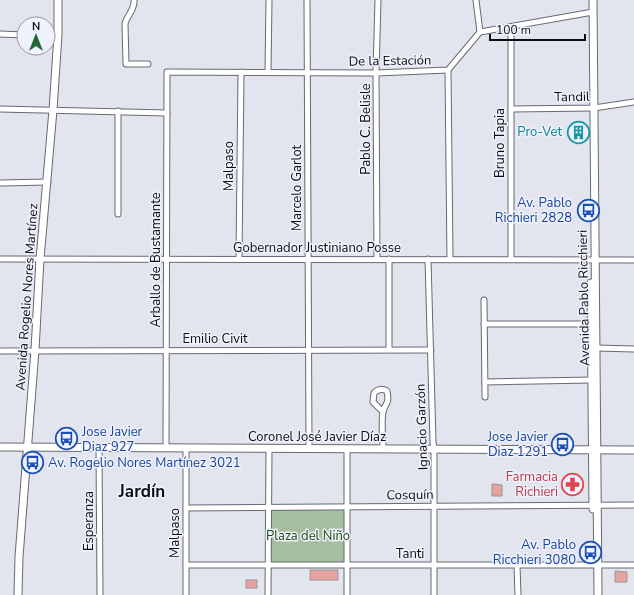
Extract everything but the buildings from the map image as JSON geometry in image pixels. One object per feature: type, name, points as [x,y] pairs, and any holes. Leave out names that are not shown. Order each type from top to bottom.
[{"type":"main road","name":"Avenida Rogelio Nores Martínez","points":[[18,595],[19,557],[35,350],[40,259],[48,182],[53,110],[58,35],[58,0]]},
{"type":"main road","name":"Avenida Pablo Ricchieri","points":[[589,0],[591,13],[593,259],[591,324],[595,450]]},
{"type":"main road","name":"Avenida Pablo Ricchieri","points":[[591,13],[593,0]]},
{"type":"main road","name":"Avenida Pablo Ricchieri","points":[[593,259],[597,348],[595,505],[598,595]]},
{"type":"main road","name":"Coronel José Javier Díaz","points":[[0,447],[634,450]]},
{"type":"main road","name":"Avenida Pablo Ricchieri","points":[[594,595],[596,565]]},
{"type":"street","points":[[134,0],[134,8],[126,19],[125,24],[126,64],[148,64]]},
{"type":"street","points":[[268,72],[269,0]]},
{"type":"street","name":"Marcelo Garlot","points":[[307,0],[309,448]]},
{"type":"street","name":"Pablo C. Belisle","points":[[377,259],[376,73],[378,0]]},
{"type":"street","points":[[476,0],[480,32],[591,13]]},
{"type":"street","name":"Bruno Tapia","points":[[511,27],[511,259]]},
{"type":"street","name":"De la Estación","points":[[167,72],[376,73],[448,70],[480,32]]},
{"type":"street","points":[[0,34],[16,35]]},
{"type":"street","points":[[448,70],[450,259]]},
{"type":"street","name":"Arballo de Bustamante","points":[[166,448],[167,72]]},
{"type":"street","name":"Malpaso","points":[[239,259],[241,72]]},
{"type":"street","name":"Tandil","points":[[511,109],[592,108],[634,102]]},
{"type":"street","points":[[0,109],[167,113]]},
{"type":"street","points":[[118,111],[118,214]]},
{"type":"street","points":[[0,183],[48,182]]},
{"type":"street","name":"Gobernador Justiniano Posse","points":[[0,259],[634,260]]},
{"type":"street","points":[[389,259],[390,349]]},
{"type":"street","name":"Ignacio Garzón","points":[[428,259],[434,449],[434,595]]},
{"type":"street","points":[[484,300],[485,397]]},
{"type":"street","points":[[484,324],[591,324]]},
{"type":"street","points":[[597,348],[634,349]]},
{"type":"street","name":"Emilio Civit","points":[[0,351],[431,350]]},
{"type":"street","points":[[485,382],[592,380]]},
{"type":"street","points":[[383,412],[383,449]]},
{"type":"street","name":"Esperanza","points":[[99,448],[100,595]]},
{"type":"street","name":"Malpaso","points":[[186,448],[186,595]]},
{"type":"street","points":[[268,595],[269,448]]},
{"type":"street","points":[[347,449],[347,595]]},
{"type":"street","name":"Cosquín","points":[[186,508],[634,505]]},
{"type":"street","name":"Tanti","points":[[186,565],[634,565]]},
{"type":"street","points":[[517,565],[518,595]]},
{"type":"green space","name":"Plaza del Niño","points":[[347,506],[347,565],[268,565],[269,507]]},
{"type":"place","name":"Pro-Vet","points":[[578,132]]},
{"type":"place","name":"Av. Pablo Richieri 2828","points":[[588,210]]},
{"type":"place","name":"Jose Javier Diaz 927","points":[[67,439]]},
{"type":"place","name":"Jose Javier Diaz 1291","points":[[563,444]]},
{"type":"place","name":"Av. Rogelio Nores Martínez 3021","points":[[32,463]]},
{"type":"place","name":"Farmacia Richieri","points":[[573,484]]},
{"type":"place","name":"Av. Pablo Ricchieri 3080","points":[[591,552]]},
{"type":"district","name":"Jardín","points":[[142,491]]}]
